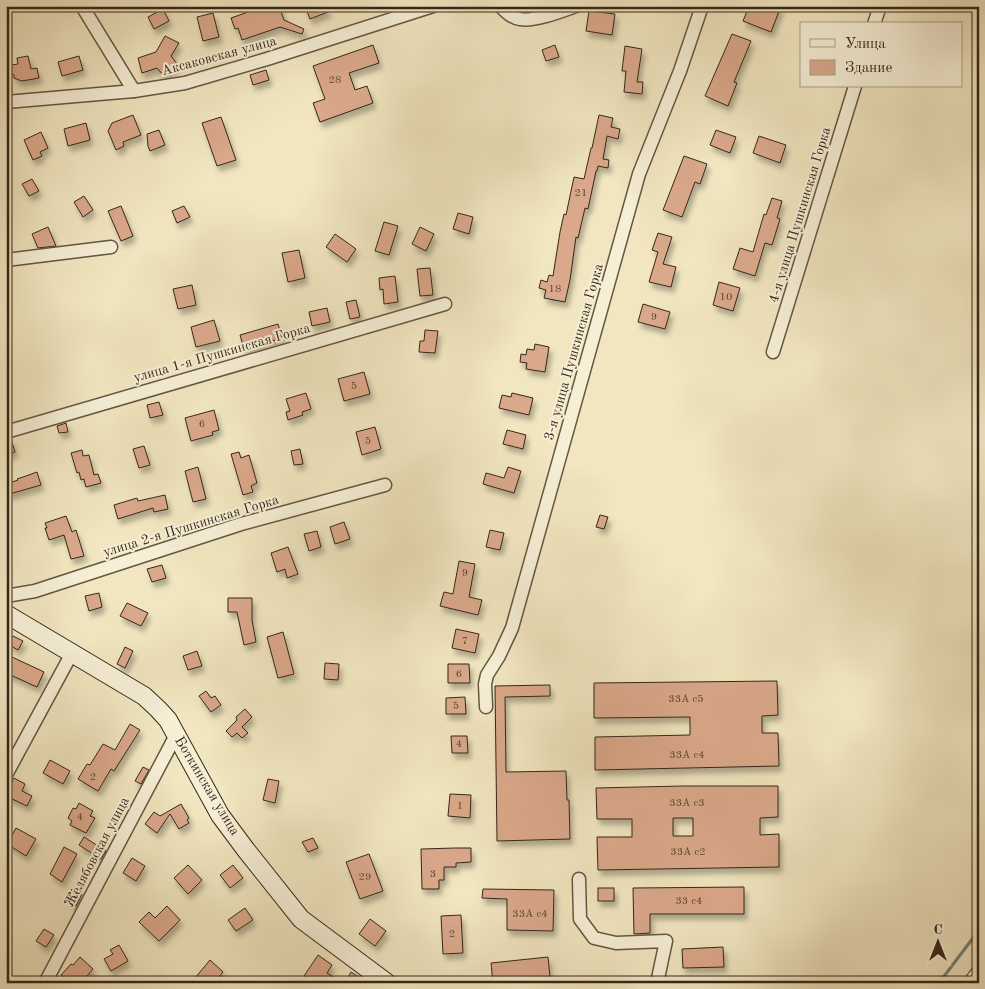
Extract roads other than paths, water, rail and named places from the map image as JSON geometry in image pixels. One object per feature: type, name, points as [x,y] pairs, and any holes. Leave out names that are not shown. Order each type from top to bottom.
[{"type":"street","points":[[82,6],[134,91]]},
{"type":"street","name":"Аксаковская улица","points":[[6,102],[134,91],[185,83],[433,6]]},
{"type":"street","points":[[500,6],[508,14],[521,20],[538,18],[576,6]]},
{"type":"street","name":"3-я улица Пушкинская Горка","points":[[486,707],[488,675],[512,628],[639,174],[680,71],[702,6]]},
{"type":"street","points":[[875,22],[880,6]]},
{"type":"street","name":"4-я улица Пушкинская Горка","points":[[773,352],[854,88]]},
{"type":"street","points":[[6,260],[111,247]]},
{"type":"street","name":"улица 1-я Пушкинская Горка","points":[[6,432],[445,304]]},
{"type":"street","name":"улица 2-я Пушкинская Горка","points":[[6,596],[34,591],[241,524],[385,485]]},
{"type":"street","name":"Боткинская улица","points":[[6,614],[144,696],[158,709],[168,720],[220,814],[301,919],[387,983]]},
{"type":"street","points":[[6,775],[72,654]]},
{"type":"street","name":"Желябовская улица","points":[[45,983],[176,735]]},
{"type":"street","points":[[579,880],[580,919],[594,938],[616,943],[666,941],[657,983]]},
{"type":"street","points":[[973,983],[979,975]]},
{"type":"waterway","points":[[939,983],[979,930]]}]
